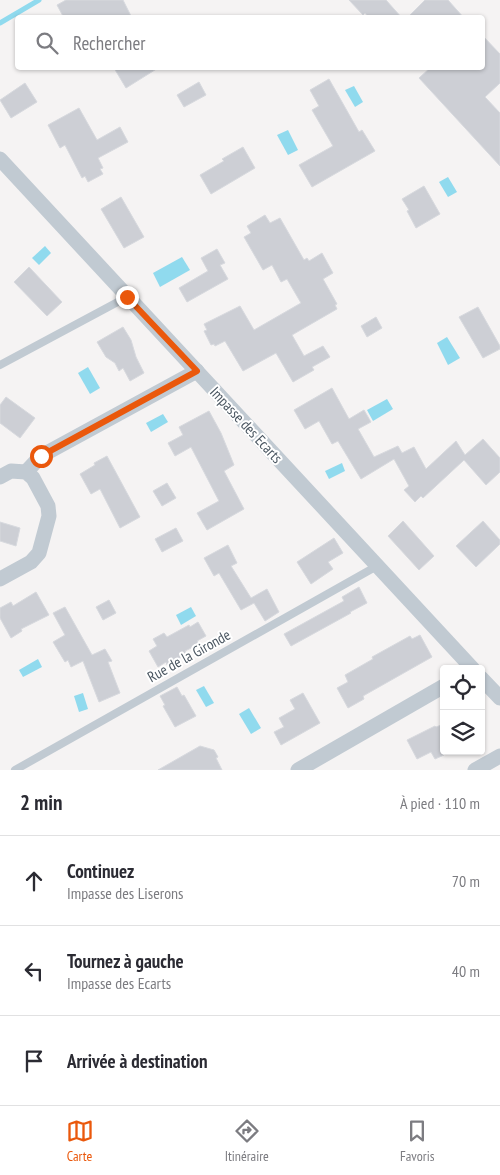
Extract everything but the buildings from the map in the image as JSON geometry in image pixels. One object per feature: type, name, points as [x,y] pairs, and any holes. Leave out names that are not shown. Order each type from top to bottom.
[{"type":"street","name":"Impasse des Ecarts","points":[[0,159],[467,665]]},
{"type":"street","points":[[26,472],[41,456],[197,371]]},
{"type":"street","points":[[0,477],[11,471],[26,472],[33,478],[48,506],[48,516],[39,553],[31,562],[0,579]]},
{"type":"street","points":[[485,682],[500,698]]},
{"type":"street","points":[[298,770],[440,688]]},
{"type":"street","points":[[475,770],[500,756]]},
{"type":"lane","points":[[0,365],[127,297]]},
{"type":"lane","name":"Rue de la Gironde","points":[[15,770],[377,566]]},
{"type":"water","points":[[354,86],[363,102],[355,107],[345,90]]},
{"type":"water","points":[[288,130],[298,150],[288,155],[277,135]]},
{"type":"water","points":[[448,177],[457,192],[448,197],[439,182]]},
{"type":"water","points":[[45,246],[51,253],[39,265],[32,258]]},
{"type":"water","points":[[182,257],[190,270],[160,287],[153,273]]},
{"type":"water","points":[[447,337],[460,358],[448,365],[437,343]]},
{"type":"water","points":[[88,367],[100,388],[90,394],[78,373]]},
{"type":"water","points":[[387,399],[393,409],[373,421],[367,410]]},
{"type":"water","points":[[163,414],[168,422],[151,432],[146,423]]},
{"type":"water","points":[[342,463],[345,471],[329,479],[325,471]]},
{"type":"water","points":[[191,607],[196,616],[181,625],[176,615]]},
{"type":"water","points":[[38,659],[42,667],[23,677],[19,670]]},
{"type":"water","points":[[204,686],[214,703],[206,707],[196,690]]},
{"type":"water","points":[[83,693],[88,709],[79,712],[74,696]]},
{"type":"water","points":[[249,708],[261,728],[251,734],[239,714]]},
{"type":"waterway","points":[[0,23],[39,0]]},
{"type":"route","points":[[41,456],[197,371],[127,297]]}]
